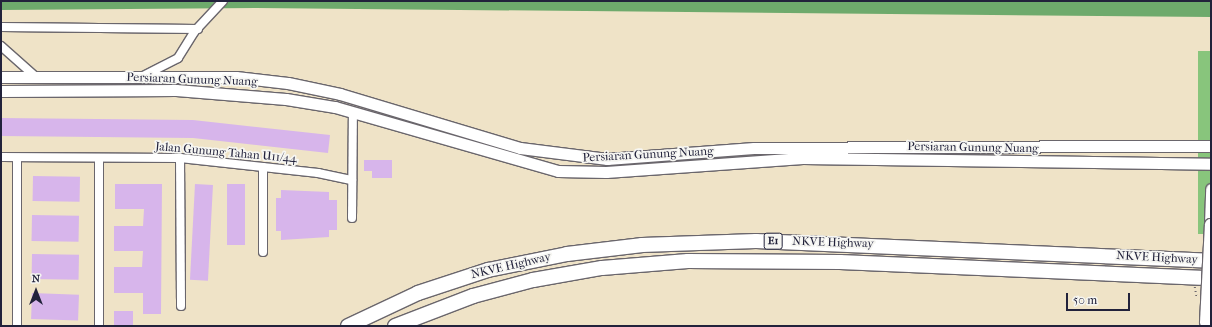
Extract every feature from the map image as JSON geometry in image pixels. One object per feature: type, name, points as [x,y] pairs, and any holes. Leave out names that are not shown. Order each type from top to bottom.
[{"type":"highway","name":"NKVE Highway","points":[[348,326],[418,293],[488,270],[559,255],[642,245],[756,241],[1211,261]]},
{"type":"highway","name":"NKVE Highway","points":[[395,326],[473,296],[566,273],[726,260],[1211,278]]},
{"type":"highway","points":[[416,326],[473,296]]},
{"type":"street","points":[[142,76],[178,58],[198,28],[223,1]]},
{"type":"street","points":[[1,27],[198,28]]},
{"type":"street","points":[[1,46],[36,77]]},
{"type":"street","name":"Persiaran Gunung Nuang","points":[[1,77],[236,77],[288,83],[340,94],[520,148],[607,159],[762,148],[1211,146]]},
{"type":"street","name":"Persiaran Gunung Nuang","points":[[1,91],[235,93],[353,112],[558,171],[606,172],[803,158],[1211,164]]},
{"type":"street","points":[[352,218],[353,112]]},
{"type":"street","name":"Jalan Gunung Tahan U11/44","points":[[1,158],[180,158],[263,167],[352,180]]},
{"type":"street","points":[[17,158],[17,326]]},
{"type":"street","points":[[99,158],[99,326]]},
{"type":"street","points":[[180,158],[181,306]]},
{"type":"street","points":[[263,167],[263,252]]},
{"type":"street","points":[[1205,324],[1211,189]]},
{"type":"green space","points":[[1,1],[1211,1],[1211,17],[256,8],[1,10]]},
{"type":"green space","points":[[1198,51],[1211,51],[1211,234],[1198,234]]},
{"type":"building","points":[[1,118],[193,120],[330,135],[328,153],[193,138],[1,136]]},
{"type":"building","points":[[364,160],[392,160],[392,178],[372,178],[372,171],[364,171]]},
{"type":"building","points":[[33,176],[80,177],[80,202],[33,201]]},
{"type":"building","points":[[115,184],[162,184],[161,314],[143,314],[143,293],[114,293],[114,267],[142,267],[143,251],[114,251],[114,226],[143,226],[144,209],[115,209]]},
{"type":"building","points":[[195,184],[213,185],[208,281],[190,280]]},
{"type":"building","points":[[227,184],[245,184],[245,245],[227,245]]},
{"type":"building","points":[[281,190],[329,192],[329,200],[337,200],[337,230],[329,230],[329,237],[281,240],[281,231],[276,231],[276,198],[281,198]]},
{"type":"building","points":[[32,215],[79,216],[79,242],[32,241]]},
{"type":"building","points":[[32,254],[79,255],[79,280],[32,279]]},
{"type":"building","points":[[32,293],[79,295],[78,321],[31,319]]},
{"type":"building","points":[[114,311],[133,311],[133,326],[114,326]]}]
